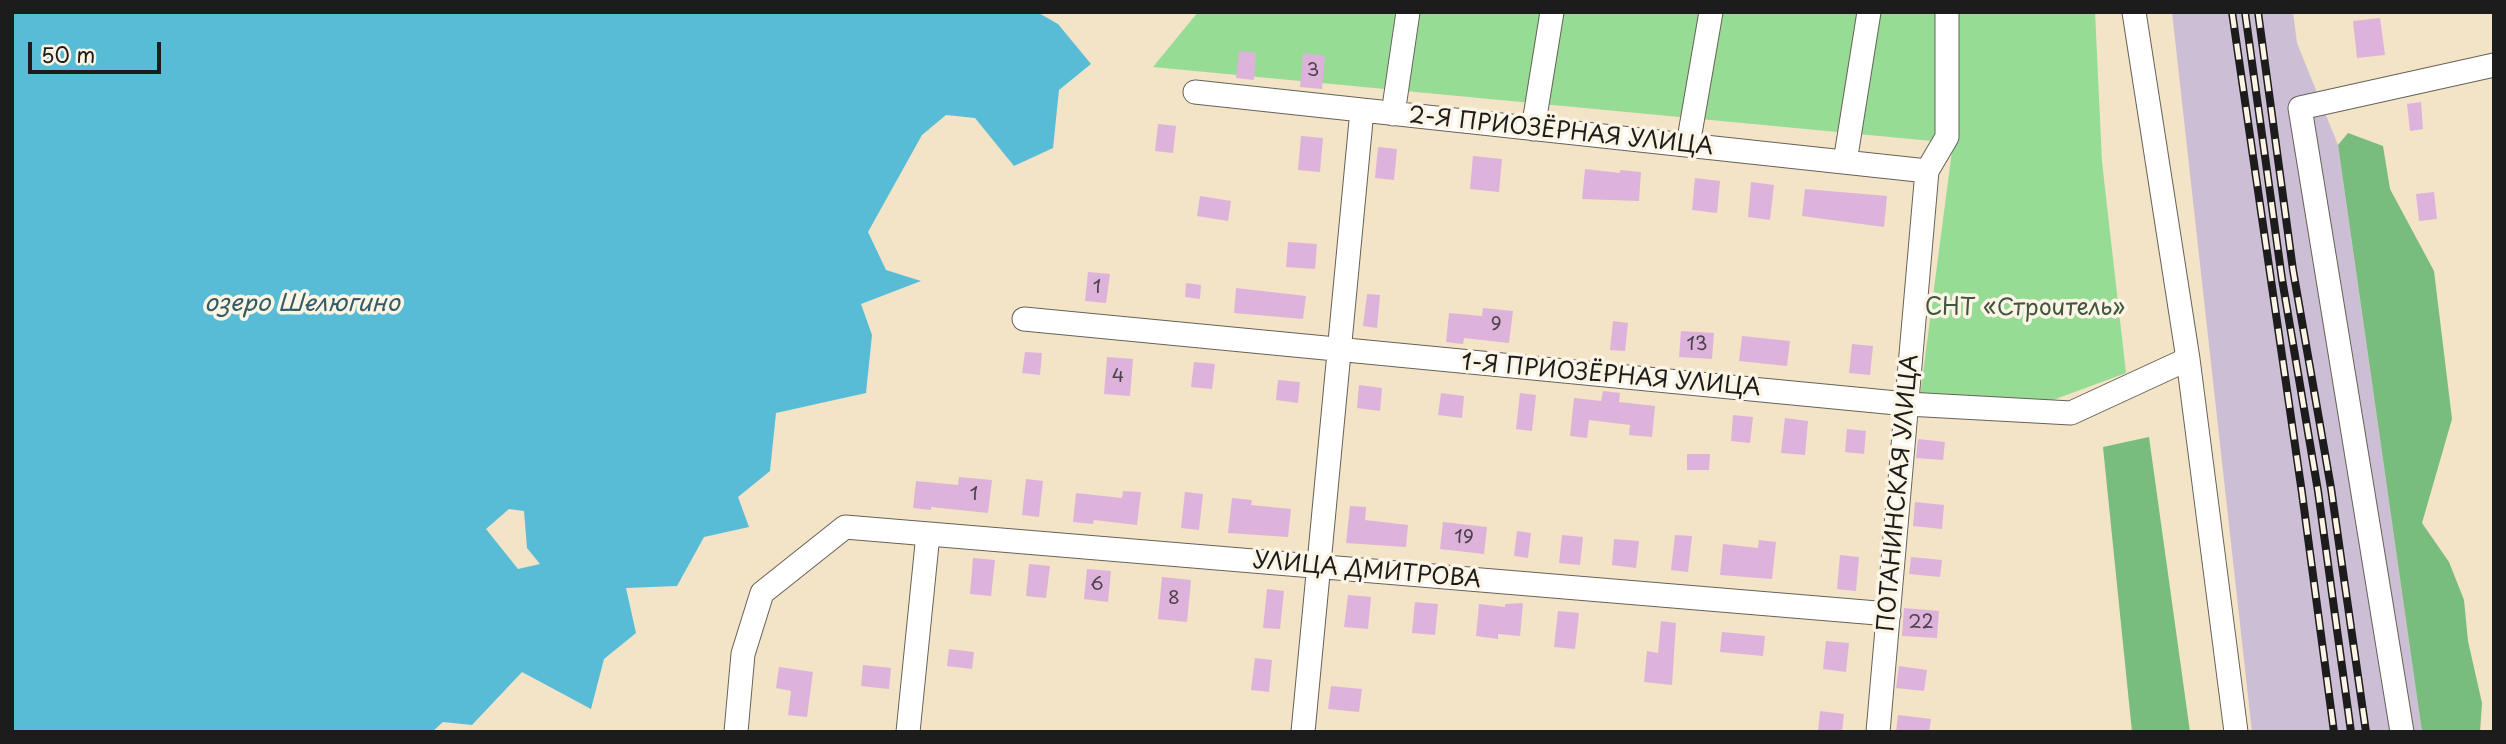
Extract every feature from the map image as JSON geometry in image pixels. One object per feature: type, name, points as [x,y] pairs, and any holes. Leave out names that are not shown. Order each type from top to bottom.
[{"type":"street","points":[[1393,114],[1408,12]]},
{"type":"street","points":[[1533,128],[1552,12]]},
{"type":"street","points":[[1688,145],[1711,12]]},
{"type":"street","points":[[1845,162],[1869,12]]},
{"type":"street","points":[[1927,171],[1947,137],[1947,12]]},
{"type":"street","points":[[2134,12],[2188,359],[2236,732]]},
{"type":"street","points":[[2402,732],[2300,108],[2494,65]]},
{"type":"street","name":"2-Я ПРИОЗЁРНАЯ УЛИЦА","points":[[1195,92],[1927,171]]},
{"type":"street","points":[[1303,732],[1362,110]]},
{"type":"street","name":"ПОТАНИНСКАЯ УЛИЦА","points":[[1878,732],[1927,171]]},
{"type":"street","name":"1-Я ПРИОЗЁРНАЯ УЛИЦА","points":[[1024,319],[1907,404],[2071,413],[2188,359]]},
{"type":"street","name":"УЛИЦА ДМИТРОВА","points":[[736,732],[743,654],[762,593],[845,527],[1889,614]]},
{"type":"street","points":[[908,732],[928,534]]},
{"type":"shaded area","points":[[2172,12],[2293,12],[2297,43],[2338,145],[2422,732],[2252,732]]},
{"type":"green space","name":"СНТ «Строитель»","points":[[1198,12],[2095,12],[2102,162],[2126,373],[2042,404],[1920,396],[1953,143],[1153,67]]},
{"type":"green space","points":[[2348,133],[2383,146],[2390,189],[2434,271],[2452,419],[2422,523],[2449,562],[2464,600],[2468,641],[2482,703],[2480,732],[2422,732],[2338,145]]},
{"type":"green space","points":[[2149,437],[2190,732],[2132,732],[2103,447]]},
{"type":"water","name":"озеро Шелюгино","points":[[12,12],[1037,12],[1058,24],[1091,64],[1059,90],[1053,148],[1014,166],[975,118],[946,115],[922,135],[868,232],[886,270],[921,281],[861,304],[872,335],[866,393],[776,413],[770,471],[738,497],[749,527],[704,537],[677,586],[626,588],[636,633],[604,659],[591,709],[522,672],[472,725],[443,722],[432,732],[12,732]],"holes":[[[509,509],[524,511],[527,548],[540,564],[518,569],[486,529]]]},
{"type":"building","points":[[2380,18],[2385,55],[2357,58],[2353,21]]},
{"type":"building","points":[[1239,51],[1256,53],[1254,80],[1236,78]]},
{"type":"building","points":[[1303,53],[1325,56],[1322,89],[1300,87]]},
{"type":"building","points":[[2421,102],[2423,129],[2410,131],[2407,104]]},
{"type":"building","points":[[1158,124],[1176,126],[1173,153],[1155,151]]},
{"type":"building","points":[[1301,136],[1323,138],[1320,172],[1298,170]]},
{"type":"building","points":[[1378,147],[1397,149],[1394,180],[1375,178]]},
{"type":"building","points":[[1473,156],[1502,159],[1499,192],[1470,189]]},
{"type":"building","points":[[1585,169],[1620,173],[1620,170],[1641,172],[1639,201],[1582,199]]},
{"type":"building","points":[[1695,178],[1720,181],[1717,213],[1692,210]]},
{"type":"building","points":[[1751,182],[1774,185],[1770,220],[1748,217]]},
{"type":"building","points":[[1805,189],[1887,196],[1884,227],[1802,216]]},
{"type":"building","points":[[2434,192],[2437,219],[2419,221],[2416,194]]},
{"type":"building","points":[[1200,196],[1231,201],[1228,221],[1197,216]]},
{"type":"building","points":[[1288,242],[1317,244],[1315,269],[1286,267]]},
{"type":"building","points":[[1088,272],[1110,274],[1106,303],[1085,301]]},
{"type":"building","points":[[1186,283],[1201,285],[1200,299],[1185,297]]},
{"type":"building","points":[[1236,288],[1306,296],[1303,319],[1234,313]]},
{"type":"building","points":[[1367,294],[1380,295],[1377,328],[1363,326]]},
{"type":"building","points":[[1483,308],[1513,311],[1509,343],[1464,338],[1463,344],[1446,342],[1449,313],[1482,316]]},
{"type":"building","points":[[1613,321],[1628,323],[1625,351],[1610,350]]},
{"type":"building","points":[[1681,331],[1714,333],[1712,359],[1679,357]]},
{"type":"building","points":[[1742,336],[1790,341],[1787,366],[1739,361]]},
{"type":"building","points":[[1852,344],[1873,346],[1870,375],[1849,373]]},
{"type":"building","points":[[1025,352],[1042,353],[1040,375],[1022,373]]},
{"type":"building","points":[[1107,357],[1133,359],[1130,396],[1104,394]]},
{"type":"building","points":[[1194,362],[1215,364],[1212,389],[1191,387]]},
{"type":"building","points":[[1278,380],[1300,382],[1298,403],[1276,400]]},
{"type":"building","points":[[1359,385],[1382,388],[1380,411],[1357,408]]},
{"type":"building","points":[[1603,391],[1620,393],[1619,402],[1655,406],[1652,437],[1629,435],[1630,425],[1589,420],[1587,438],[1570,436],[1574,398],[1601,401]]},
{"type":"building","points":[[1441,393],[1464,396],[1462,418],[1438,415]]},
{"type":"building","points":[[1520,393],[1536,395],[1532,431],[1516,429]]},
{"type":"building","points":[[1733,415],[1753,417],[1750,443],[1731,441]]},
{"type":"building","points":[[1785,418],[1808,421],[1805,455],[1781,453]]},
{"type":"building","points":[[1847,429],[1866,431],[1864,454],[1845,452]]},
{"type":"building","points":[[1918,439],[1945,442],[1943,460],[1916,458]]},
{"type":"building","points":[[1687,454],[1710,454],[1709,470],[1687,470]]},
{"type":"building","points":[[959,477],[992,480],[988,513],[931,507],[931,510],[913,508],[916,481],[958,485]]},
{"type":"building","points":[[1026,479],[1043,481],[1039,517],[1022,515]]},
{"type":"building","points":[[1123,491],[1141,492],[1137,525],[1094,520],[1093,524],[1073,522],[1076,493],[1122,498]]},
{"type":"building","points":[[1185,492],[1203,494],[1199,530],[1181,528]]},
{"type":"building","points":[[1232,498],[1252,500],[1251,505],[1291,509],[1288,537],[1228,533]]},
{"type":"building","points":[[1915,502],[1944,505],[1942,529],[1913,526]]},
{"type":"building","points":[[1350,506],[1366,507],[1365,520],[1408,525],[1406,547],[1346,543]]},
{"type":"building","points":[[1443,522],[1487,527],[1484,554],[1440,549]]},
{"type":"building","points":[[1517,531],[1531,533],[1528,558],[1514,556]]},
{"type":"building","points":[[1562,535],[1583,537],[1580,565],[1559,563]]},
{"type":"building","points":[[1675,535],[1692,536],[1688,572],[1671,570]]},
{"type":"building","points":[[1614,539],[1639,541],[1636,568],[1612,565]]},
{"type":"building","points":[[1759,540],[1776,542],[1772,579],[1720,575],[1723,544],[1758,548]]},
{"type":"building","points":[[1840,555],[1859,557],[1856,591],[1837,589]]},
{"type":"building","points":[[1911,557],[1942,560],[1940,577],[1909,574]]},
{"type":"building","points":[[973,558],[995,560],[991,596],[970,594]]},
{"type":"building","points":[[1029,564],[1050,566],[1046,598],[1026,596]]},
{"type":"building","points":[[1087,569],[1111,571],[1108,602],[1084,599]]},
{"type":"building","points":[[1162,577],[1191,580],[1187,622],[1158,619]]},
{"type":"building","points":[[1267,589],[1284,591],[1280,629],[1263,628]]},
{"type":"building","points":[[1348,595],[1371,597],[1368,629],[1344,627]]},
{"type":"building","points":[[1415,602],[1438,604],[1435,635],[1412,633]]},
{"type":"building","points":[[1523,603],[1520,636],[1498,634],[1498,639],[1476,636],[1479,604],[1505,607],[1505,604]]},
{"type":"building","points":[[1904,608],[1939,611],[1937,638],[1902,636]]},
{"type":"building","points":[[1558,611],[1579,613],[1575,649],[1554,647]]},
{"type":"building","points":[[1661,621],[1676,623],[1672,685],[1644,682],[1647,651],[1658,653]]},
{"type":"building","points":[[1722,632],[1765,636],[1763,656],[1720,652]]},
{"type":"building","points":[[1826,641],[1849,643],[1846,672],[1823,669]]},
{"type":"building","points":[[949,649],[974,652],[972,669],[947,666]]},
{"type":"building","points":[[1255,658],[1272,660],[1269,692],[1251,690]]},
{"type":"building","points":[[863,665],[891,668],[889,689],[861,686]]},
{"type":"building","points":[[1899,666],[1927,670],[1924,691],[1896,688]]},
{"type":"building","points":[[779,667],[813,672],[807,717],[788,715],[791,691],[776,688]]},
{"type":"building","points":[[1331,686],[1362,689],[1359,712],[1328,709]]},
{"type":"building","points":[[1820,711],[1844,714],[1842,732],[1818,732]]},
{"type":"building","points":[[1898,715],[1931,719],[1929,732],[1896,732]]},
{"type":"railway","points":[[2232,12],[2334,732]]},
{"type":"railway","points":[[2245,12],[2282,279],[2318,491],[2351,732]]},
{"type":"railway","points":[[2258,12],[2293,270],[2331,488],[2366,732]]}]
